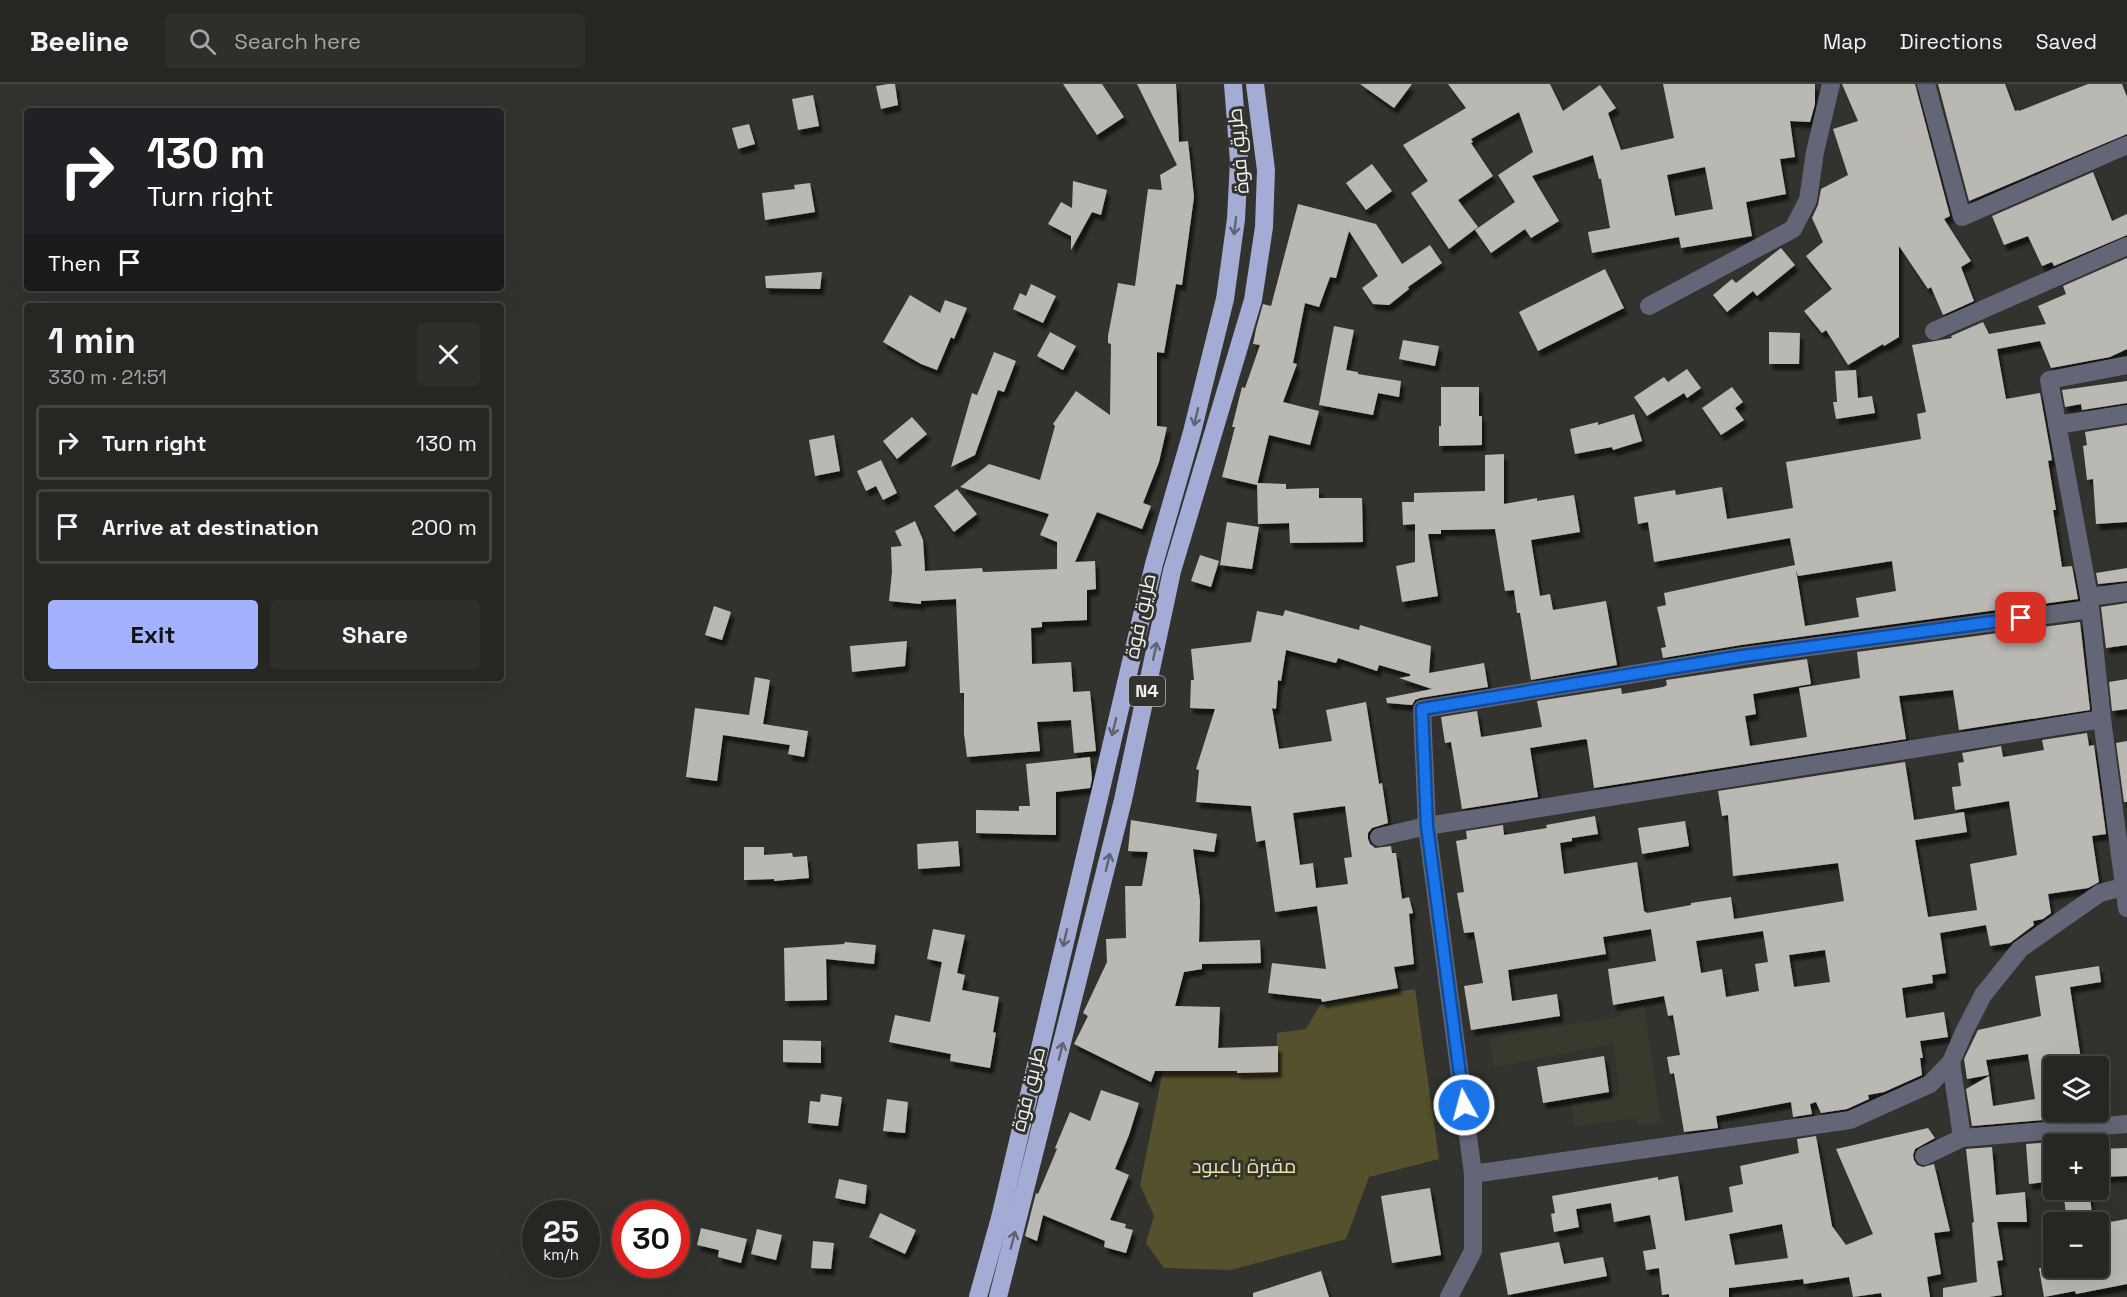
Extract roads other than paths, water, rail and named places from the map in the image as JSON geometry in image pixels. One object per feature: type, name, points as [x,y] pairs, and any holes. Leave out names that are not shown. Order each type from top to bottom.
[{"type":"highway","name":"طريق فوة","points":[[978,1297],[1000,1218],[1154,564],[1192,432],[1224,299],[1236,219],[1238,172],[1233,84]]},
{"type":"highway","name":"طريق فوة","points":[[998,1297],[1123,800],[1172,571],[1253,300],[1264,227],[1266,170],[1255,84]]},
{"type":"highway","points":[[1224,299],[1253,300]]},
{"type":"street","points":[[1649,306],[1793,229],[1808,201],[1815,152],[1831,84]]},
{"type":"street","points":[[1926,84],[1962,217],[2127,145]]},
{"type":"street","points":[[1934,331],[2127,246]]},
{"type":"street","points":[[2126,367],[2049,380],[2090,603],[2102,719],[2126,886],[2127,908]]},
{"type":"street","points":[[2057,425],[2127,414]]},
{"type":"street","points":[[1449,1297],[1473,1251],[1473,1174],[1427,826],[1422,709],[1743,656],[2090,603],[2127,592]]},
{"type":"street","points":[[1379,837],[1427,826],[2102,719]]},
{"type":"street","points":[[1473,1174],[1850,1120],[1930,1084],[1952,1062],[1983,995],[2020,949],[2100,893],[2126,886]]},
{"type":"street","points":[[1952,1062],[1962,1138]]},
{"type":"street","points":[[1924,1156],[1962,1138],[2127,1124]]},
{"type":"park label","name":"مقبرة باعبود","points":[[1244,1166]]}]
